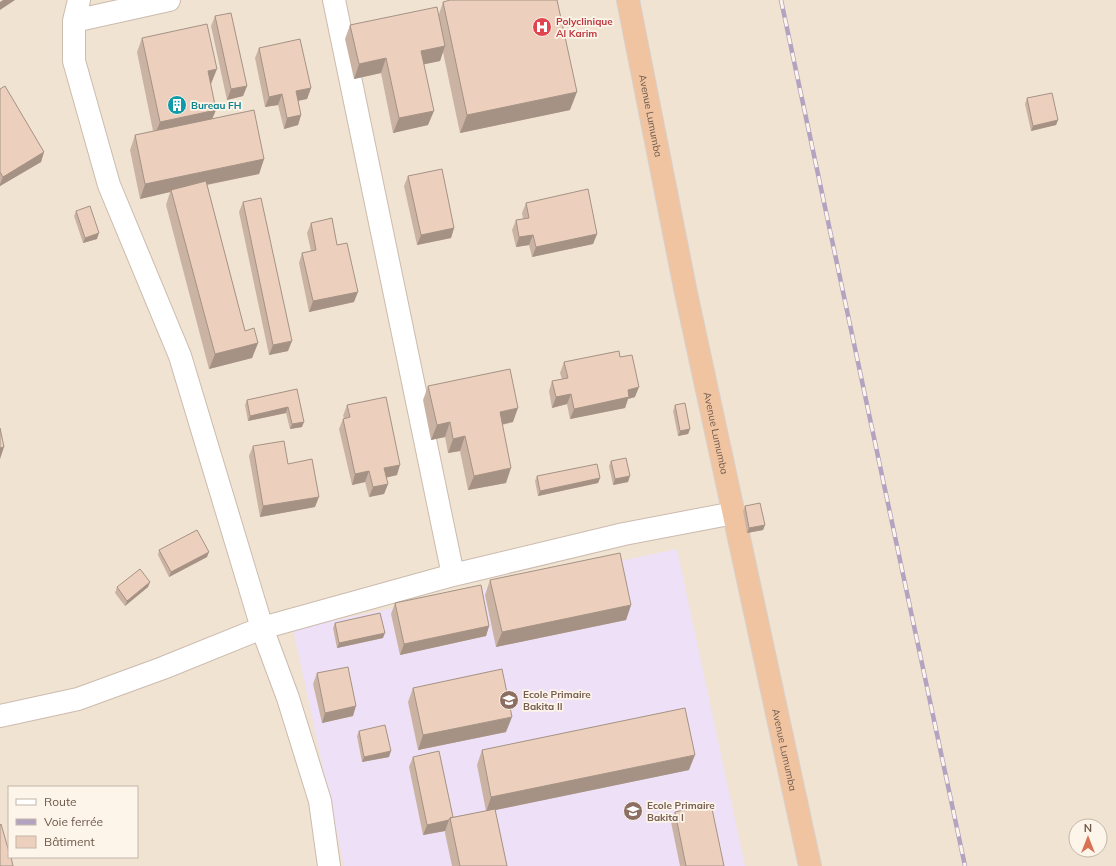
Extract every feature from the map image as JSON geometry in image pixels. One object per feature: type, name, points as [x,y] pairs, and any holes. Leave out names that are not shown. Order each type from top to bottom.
[{"type":"highway","name":"Avenue Lumumba","points":[[628,0],[686,293],[810,866]]},
{"type":"street","points":[[79,0],[74,22],[74,61],[109,185],[180,356],[262,628],[288,698],[320,801],[329,866]]},
{"type":"street","points":[[74,22],[169,0]]},
{"type":"street","points":[[334,0],[453,575]]},
{"type":"street","points":[[0,716],[78,699],[163,668],[262,628],[453,575],[624,534],[734,513]]},
{"type":"shaded area","points":[[0,0],[1116,0],[1116,866],[0,866]]},
{"type":"shaded area","name":"Ecole Primaire Bakita II","points":[[677,549],[745,866],[344,866],[293,629]]},
{"type":"building","points":[[450,0],[557,0],[577,92],[467,115],[443,2]]},
{"type":"building","points":[[437,7],[445,46],[421,51],[434,111],[399,118],[386,58],[359,64],[350,25]]},
{"type":"building","points":[[231,13],[247,86],[231,89],[215,16]]},
{"type":"building","name":"Bureau FH","points":[[207,24],[217,69],[208,71],[216,110],[160,122],[142,38]]},
{"type":"building","points":[[300,39],[311,88],[296,91],[301,115],[287,118],[282,94],[269,97],[259,48]]},
{"type":"building","points":[[5,86],[44,152],[3,177],[0,172],[0,89]]},
{"type":"building","points":[[1052,93],[1058,120],[1033,126],[1027,98]]},
{"type":"building","points":[[254,110],[264,159],[145,184],[135,135]]},
{"type":"building","points":[[442,169],[454,228],[421,235],[408,176]]},
{"type":"building","points":[[206,181],[245,331],[254,328],[258,343],[215,354],[171,190]]},
{"type":"building","points":[[588,189],[597,234],[536,247],[533,235],[519,237],[516,220],[529,218],[526,203]]},
{"type":"building","points":[[261,198],[292,341],[273,345],[243,202]]},
{"type":"building","points":[[90,206],[99,233],[85,238],[76,211]]},
{"type":"building","points":[[332,218],[337,245],[347,243],[358,292],[313,301],[302,253],[316,250],[311,223]]},
{"type":"building","points":[[619,351],[620,357],[632,355],[639,387],[628,390],[629,397],[574,409],[571,394],[556,397],[552,381],[568,378],[564,362]]},
{"type":"building","points":[[510,369],[518,408],[500,412],[511,468],[474,476],[465,436],[453,439],[450,422],[437,425],[428,386]]},
{"type":"building","points":[[297,389],[304,422],[292,424],[288,407],[250,416],[247,400]]},
{"type":"building","points":[[386,397],[400,465],[384,468],[388,484],[373,487],[369,471],[355,474],[343,419],[350,417],[347,405]]},
{"type":"building","points":[[685,403],[690,429],[680,431],[675,405]]},
{"type":"building","points":[[0,428],[4,447],[0,448]]},
{"type":"building","points":[[284,441],[288,464],[312,459],[319,497],[263,506],[253,446]]},
{"type":"building","points":[[626,458],[630,476],[615,479],[611,461]]},
{"type":"building","points":[[597,464],[600,478],[540,491],[537,476]]},
{"type":"building","points":[[760,503],[765,525],[749,528],[745,506]]},
{"type":"building","points":[[197,530],[209,552],[171,572],[159,550]]},
{"type":"building","points":[[620,553],[631,605],[502,632],[490,580]]},
{"type":"building","points":[[140,569],[150,582],[127,601],[117,587]]},
{"type":"building","points":[[481,585],[489,626],[404,644],[395,603]]},
{"type":"building","points":[[380,613],[385,633],[339,643],[335,623]]},
{"type":"building","points":[[348,667],[356,706],[325,713],[317,673]]},
{"type":"building","points":[[502,669],[512,717],[423,735],[413,688]]},
{"type":"building","points":[[685,708],[695,755],[491,797],[482,750]]},
{"type":"building","points":[[385,725],[391,751],[364,757],[359,731]]},
{"type":"building","points":[[439,751],[453,817],[449,820],[427,825],[413,757]]},
{"type":"building","points":[[711,804],[724,866],[686,866],[675,812]]},
{"type":"building","points":[[495,809],[507,866],[460,866],[450,818]]},
{"type":"building","points":[[1,824],[8,848],[8,858],[11,858],[13,866],[0,866]]},
{"type":"railway","points":[[781,0],[965,866]]},
{"type":"place","name":"Polyclinique Al Karim","points":[[542,27]]},
{"type":"place","name":"Bureau FH","points":[[177,105]]},
{"type":"place","name":"Ecole Primaire Bakita II","points":[[509,700]]},
{"type":"place","name":"Ecole Primaire Bakita I","points":[[633,811]]}]
